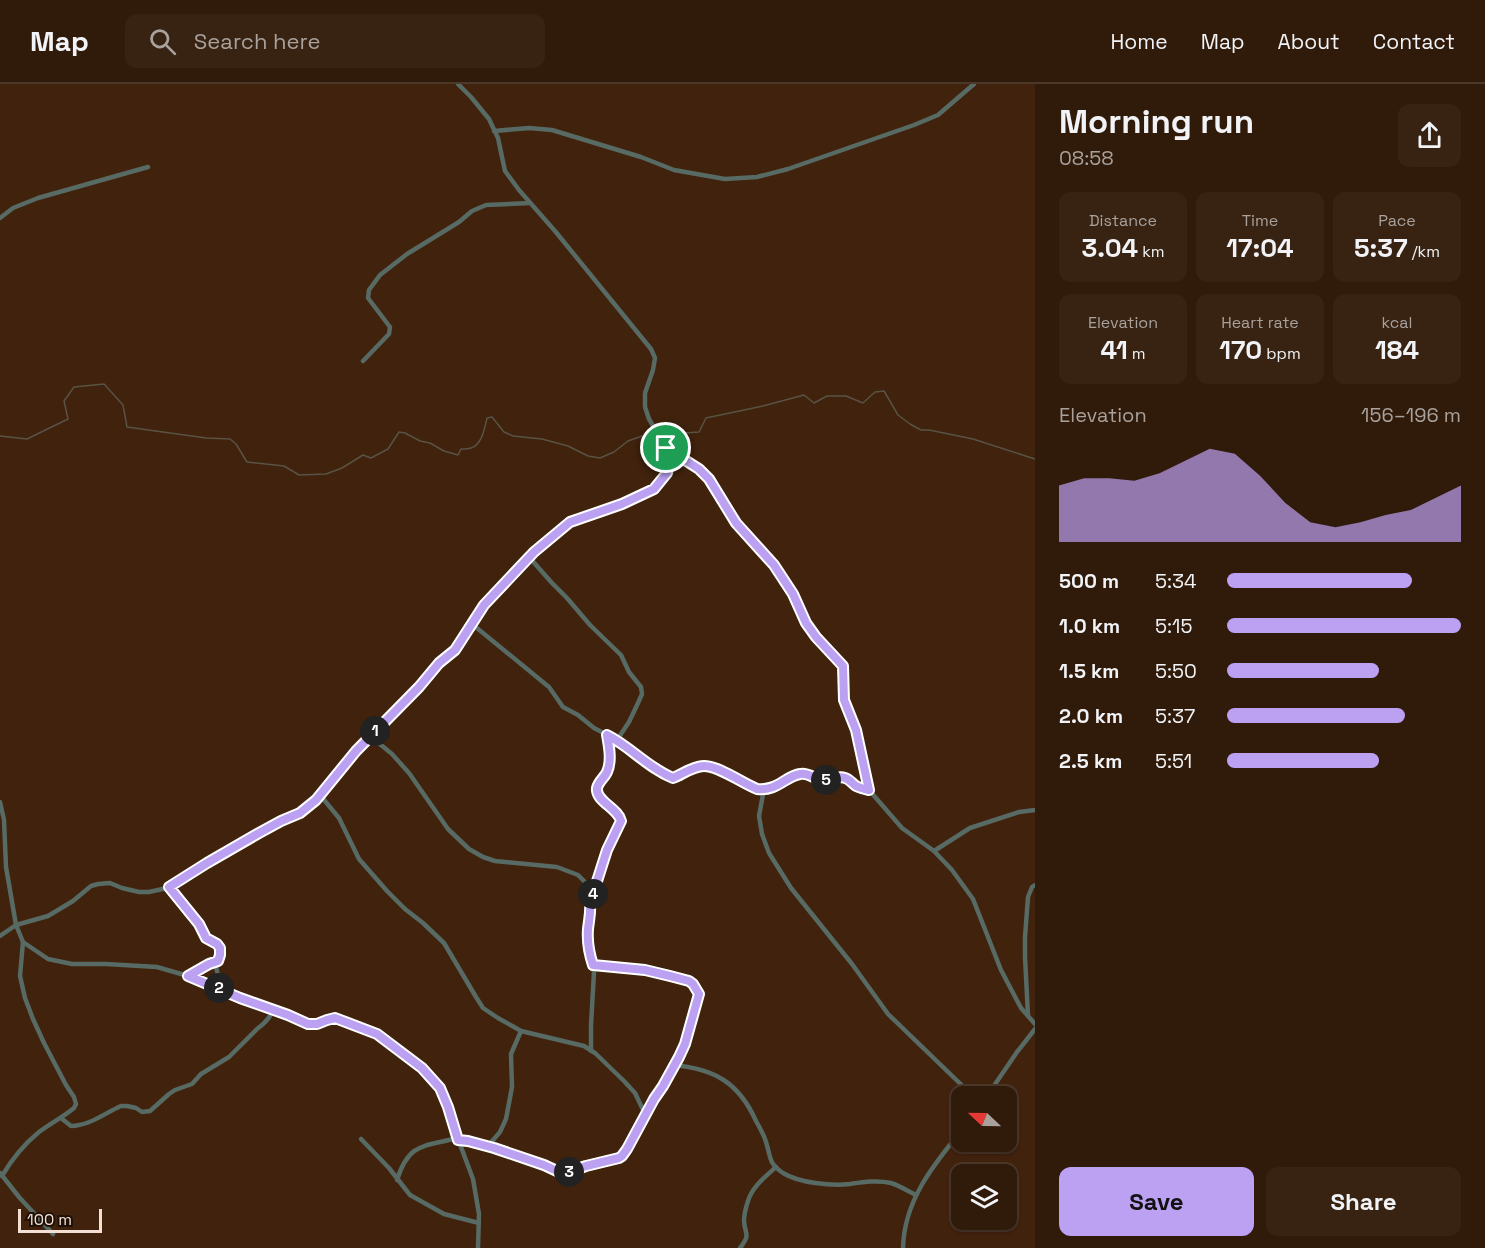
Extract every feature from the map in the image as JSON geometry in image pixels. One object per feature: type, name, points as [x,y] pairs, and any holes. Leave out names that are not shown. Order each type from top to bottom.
[{"type":"street","points":[[0,936],[16,925],[48,916],[73,901],[91,886],[110,884],[139,892],[169,887],[259,833],[300,813],[316,800],[356,751],[419,687],[439,663],[455,650],[484,605],[529,557],[570,522],[622,504],[654,489],[667,473],[669,464],[666,448],[649,419],[645,407],[645,393],[655,358],[651,349],[505,171],[498,138],[489,119],[458,84]]},
{"type":"street","points":[[494,131],[529,128],[552,130],[674,170],[725,179],[757,177],[788,169],[938,115],[974,84]]},
{"type":"street","points":[[0,218],[13,208],[38,198],[148,166]]},
{"type":"street","points":[[363,361],[391,329],[368,298],[369,290],[380,275],[407,254],[459,222],[472,211],[486,205],[531,203]]},
{"type":"street","points":[[666,448],[699,469],[709,479],[736,523],[774,565],[816,637],[843,666],[844,700],[856,730],[869,790],[902,828],[934,851],[973,898],[1001,970],[1021,1008],[1035,1024]]},
{"type":"street","points":[[529,557],[590,625],[621,655],[629,672],[641,687],[642,694],[638,703],[617,740]]},
{"type":"street","points":[[472,624],[549,687],[563,707],[617,740],[660,773],[673,778],[703,766],[714,768],[747,785],[764,789],[805,773],[822,780],[843,777],[859,788],[869,790]]},
{"type":"street","points":[[590,903],[607,850],[621,821],[618,813],[604,802],[597,792],[597,786],[610,764],[607,735]]},
{"type":"street","points":[[370,736],[392,754],[448,829],[469,849],[495,861],[557,867],[578,874],[587,884],[591,912],[588,944],[594,972],[591,1051]]},
{"type":"street","points":[[764,789],[759,816],[762,834],[769,853],[791,888],[852,964],[888,1014],[902,1030],[963,1086]]},
{"type":"street","points":[[320,795],[339,818],[358,859],[405,909],[444,943],[483,1008],[521,1031],[584,1046],[604,1061],[635,1093],[645,1114]]},
{"type":"street","points":[[0,802],[4,820],[6,867],[16,925],[23,942],[20,976],[25,998],[44,1043],[75,1101],[74,1108],[39,1132],[13,1158],[1,1174],[53,1234]]},
{"type":"street","points":[[934,851],[970,828],[1019,812],[1035,810]]},
{"type":"street","points":[[1028,1016],[1025,937],[1028,897],[1035,885]]},
{"type":"street","points":[[169,887],[199,924],[206,938],[220,948],[216,967],[218,975],[231,993]]},
{"type":"street","points":[[23,942],[48,958],[72,964],[157,967],[188,976],[308,1024],[317,1024],[335,1018],[377,1034],[422,1068],[440,1088],[473,1179],[479,1214],[478,1248]]},
{"type":"street","points":[[188,976],[218,961]]},
{"type":"street","points":[[397,1180],[404,1160],[419,1147],[458,1139],[488,1146],[559,1172],[569,1172],[622,1156],[685,1044],[699,994],[697,988],[689,981],[645,970],[593,965]]},
{"type":"street","points":[[61,1118],[71,1126],[76,1126],[90,1122],[121,1106],[142,1112],[150,1111],[169,1094],[192,1084],[201,1074],[229,1057],[267,1020],[273,1010]]},
{"type":"street","points":[[994,1086],[1035,1029]]},
{"type":"street","points":[[488,1146],[500,1132],[506,1119],[512,1087],[511,1054],[521,1031]]},
{"type":"street","points":[[674,1065],[702,1070],[721,1078],[739,1092],[750,1108],[766,1142],[769,1158],[784,1174],[823,1184],[875,1181],[891,1184],[916,1195]]},
{"type":"street","points":[[361,1139],[389,1168],[410,1195],[444,1215],[479,1223]]},
{"type":"street","points":[[903,1248],[909,1213],[920,1186],[951,1143]]},
{"type":"street","points":[[740,1248],[746,1239],[744,1222],[748,1201],[761,1181],[776,1167]]},
{"type":"waterway","points":[[0,436],[27,439],[68,419],[64,401],[74,387],[104,384],[123,405],[127,427],[230,439],[236,444],[247,462],[284,466],[299,475],[326,474],[342,468],[363,455],[371,458],[388,449],[399,432],[458,455],[461,449],[471,448],[478,443],[487,418],[492,417],[504,432],[513,436],[542,439],[568,446],[588,456],[600,458],[614,452],[628,441],[642,436],[699,432],[706,418],[804,395],[814,403],[827,396],[846,396],[863,403],[875,392],[884,391],[898,415],[921,430],[973,439],[1035,459]]},
{"type":"route","points":[[666,448],[699,469],[709,479],[736,523],[774,565],[816,637],[843,666],[844,700],[856,730],[869,790],[859,788],[843,777],[822,780],[805,773],[776,786],[757,789],[714,768],[703,766],[673,778],[660,773],[607,735],[610,764],[597,786],[597,792],[604,802],[618,813],[621,821],[607,850],[590,903],[588,944],[590,957],[593,965],[645,970],[689,981],[697,988],[699,994],[679,1057],[622,1156],[569,1172],[559,1172],[494,1148],[458,1140],[440,1088],[422,1068],[377,1034],[335,1018],[317,1024],[300,1022],[288,1015],[188,976],[218,961],[220,948],[206,938],[199,924],[169,887],[259,833],[300,813],[316,800],[356,751],[419,687],[439,663],[455,650],[484,605],[534,552],[570,522],[622,504],[654,489],[667,473],[669,464],[666,448]]}]
